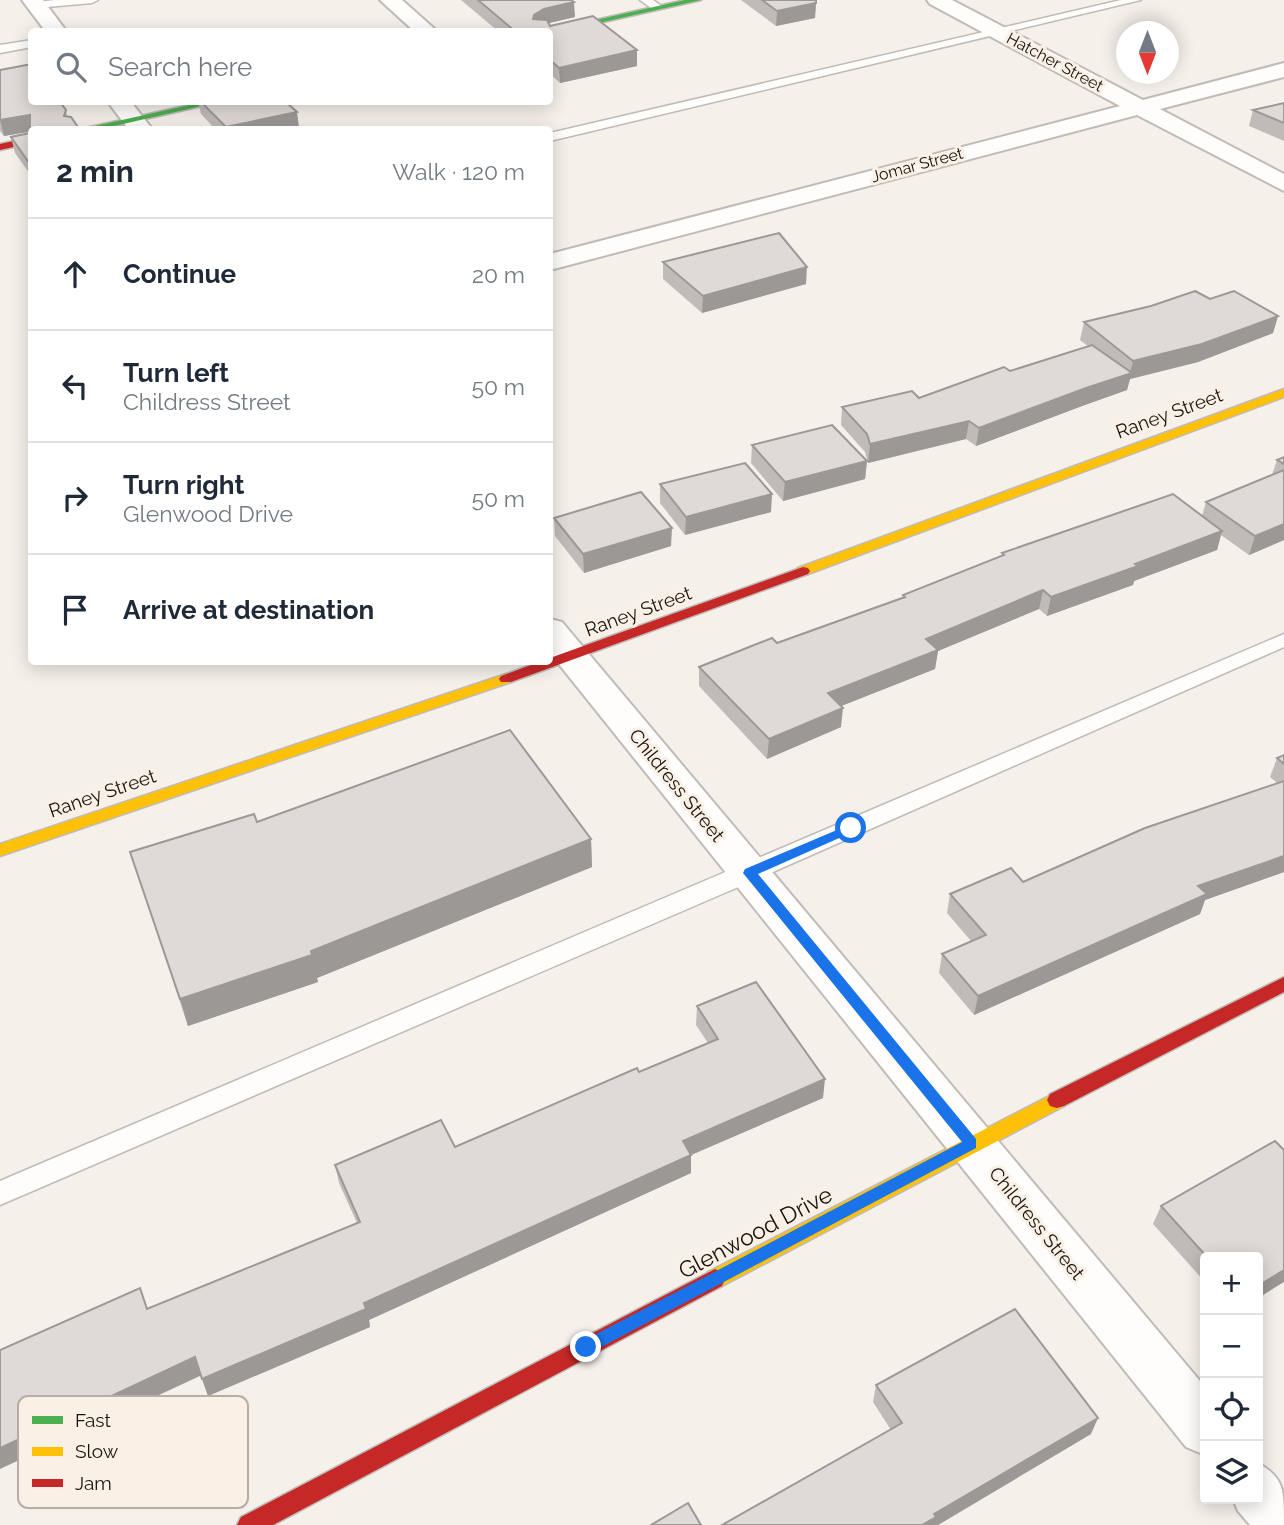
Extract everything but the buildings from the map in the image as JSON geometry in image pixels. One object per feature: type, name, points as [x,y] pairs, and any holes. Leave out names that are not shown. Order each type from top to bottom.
[{"type":"street","points":[[390,0],[423,28]]},
{"type":"street","points":[[553,30],[652,4],[697,0]]},
{"type":"street","name":"Hatcher Street","points":[[937,0],[1284,184]]},
{"type":"street","points":[[34,2],[54,28]]},
{"type":"street","name":"Jomar Street","points":[[553,261],[1284,69]]},
{"type":"street","points":[[95,126],[131,116],[196,105]]},
{"type":"street","points":[[0,147],[28,141]]},
{"type":"street","name":"Raney Street","points":[[561,643],[1284,393]]},
{"type":"street","name":"Childress Street","points":[[561,643],[1200,1422]]},
{"type":"street","name":"Raney Street","points":[[0,850],[501,665]]},
{"type":"street","name":"Glenwood Drive","points":[[249,1525],[971,1144],[1284,984]]},
{"type":"street","points":[[1263,1497],[1284,1523]]},
{"type":"lane","points":[[34,2],[92,0]]},
{"type":"lane","points":[[553,136],[1135,0]]},
{"type":"lane","points":[[0,49],[28,44]]},
{"type":"lane","points":[[0,1193],[750,873],[1284,640]]},
{"type":"traffic: fast","points":[[553,31],[697,0]]},
{"type":"traffic: fast","points":[[100,126],[200,105]]},
{"type":"traffic: slow","points":[[803,571],[1284,393]]},
{"type":"traffic: slow","points":[[0,850],[506,679]]},
{"type":"traffic: slow","points":[[715,1279],[1057,1100]]},
{"type":"traffic: jam","points":[[0,147],[28,141]]},
{"type":"traffic: jam","points":[[553,662],[803,571]]},
{"type":"traffic: jam","points":[[506,679],[544,665]]},
{"type":"traffic: jam","points":[[1057,1100],[1284,984]]},
{"type":"traffic: jam","points":[[249,1525],[715,1279]]},
{"type":"route","points":[[586,1347],[971,1144],[750,873],[851,828]]}]
